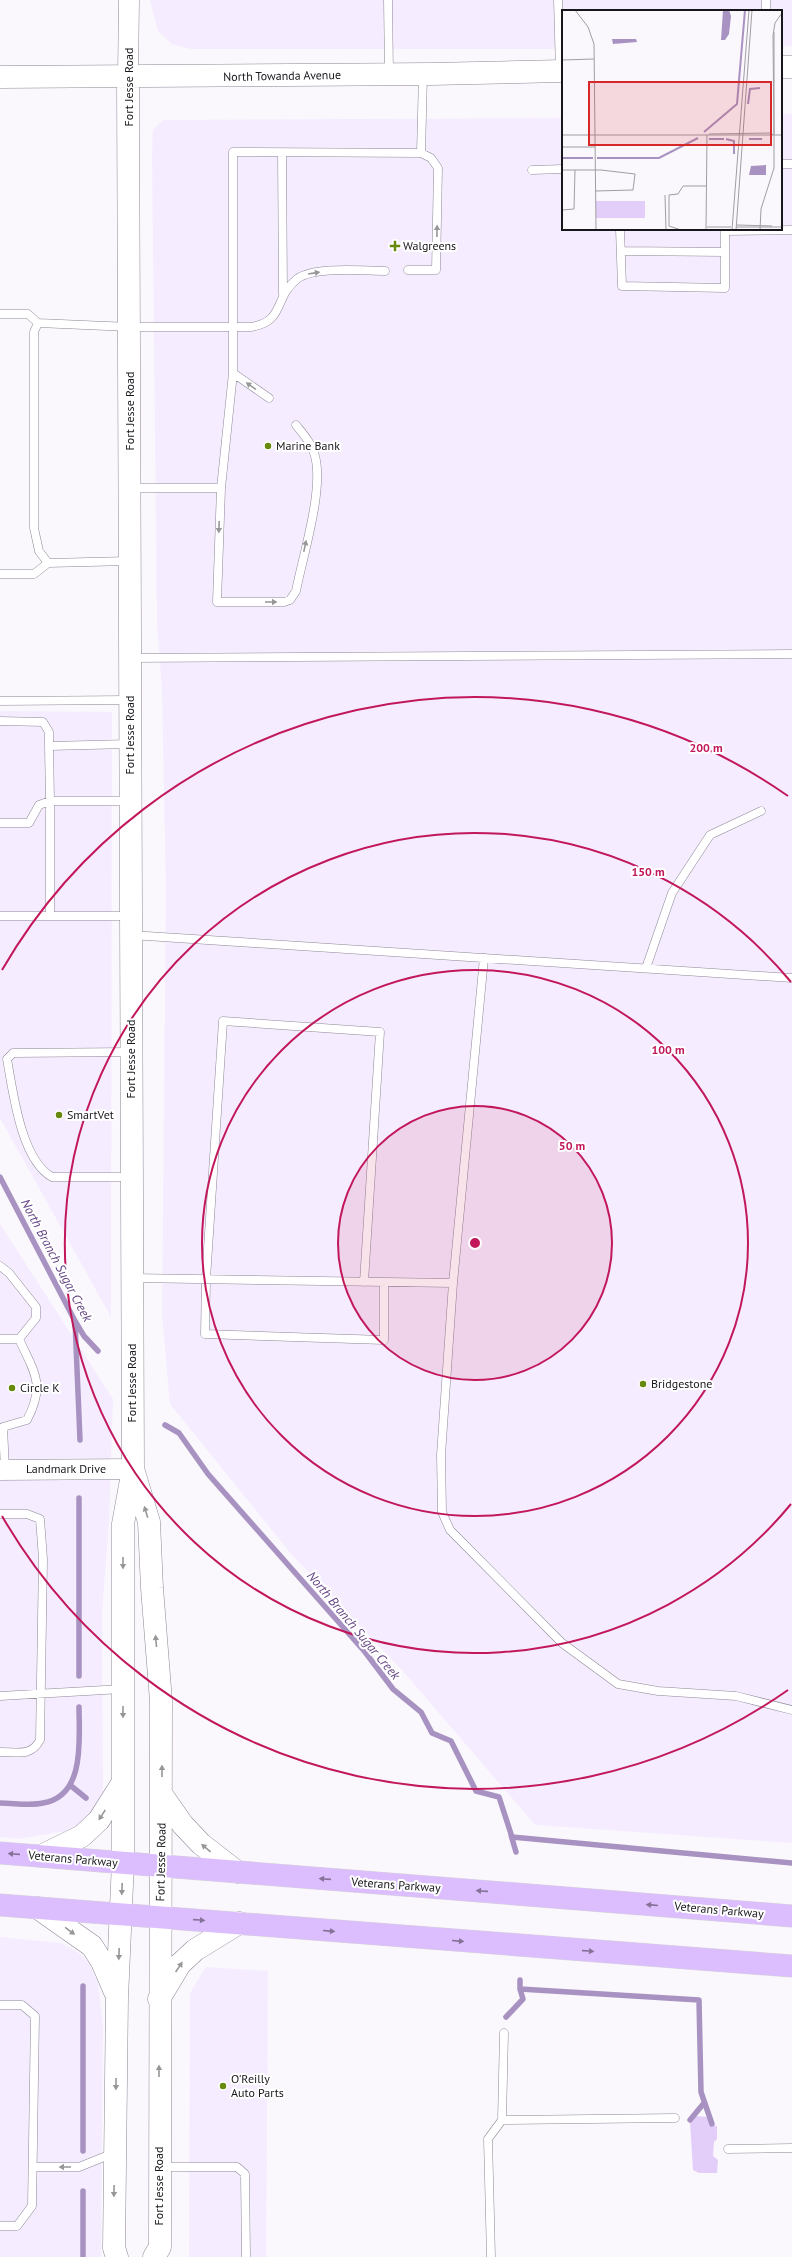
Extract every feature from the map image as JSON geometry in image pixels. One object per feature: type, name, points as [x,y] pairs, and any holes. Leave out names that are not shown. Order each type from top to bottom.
[{"type":"highway","name":"Veterans Parkway","points":[[0,1853],[792,1916]]},
{"type":"highway","points":[[0,1905],[792,1966]]},
{"type":"main road","name":"North Towanda Avenue","points":[[0,77],[389,75],[561,71]]},
{"type":"main road","name":"Fort Jesse Road","points":[[117,2257],[114,2248],[117,1998],[121,1915],[123,1782],[123,1524],[132,1469],[129,561],[130,327],[128,77]]},
{"type":"main road","name":"Fort Jesse Road","points":[[132,1469],[150,1522],[152,1588],[161,1701],[162,1866],[159,2000],[160,2247],[154,2257]]},
{"type":"main road","points":[[41,1856],[82,1836],[100,1820],[123,1782]]},
{"type":"main road","points":[[162,1795],[183,1825],[201,1844],[236,1872]]},
{"type":"main road","points":[[38,1908],[92,1946],[102,1962],[117,1998]]},
{"type":"main road","points":[[159,2000],[180,1964],[195,1950],[239,1923]]},
{"type":"street","name":"Fort Jesse Road","points":[[128,77],[129,0]]},
{"type":"street","name":"Landmark Drive","points":[[2,1470],[132,1469]]},
{"type":"lane","points":[[388,0],[389,75]]},
{"type":"lane","points":[[558,0],[561,71]]},
{"type":"lane","points":[[422,153],[423,74]]},
{"type":"lane","points":[[296,425],[311,444],[315,455],[318,481],[296,591],[290,600],[284,602],[217,602],[221,488],[233,373],[231,327],[233,152],[422,153],[431,158],[438,168],[436,270],[408,270]]},
{"type":"lane","points":[[0,314],[28,314],[38,323],[130,327],[231,327],[265,325],[274,319],[283,294],[282,153]]},
{"type":"lane","points":[[532,170],[562,169]]},
{"type":"lane","points":[[620,230],[622,286],[725,288],[725,231],[792,230]]},
{"type":"lane","points":[[622,251],[725,252]]},
{"type":"lane","points":[[283,294],[297,279],[311,272],[385,271]]},
{"type":"lane","points":[[38,323],[34,332],[34,528],[38,551],[48,563]]},
{"type":"lane","points":[[233,373],[269,398]]},
{"type":"lane","points":[[129,488],[221,488]]},
{"type":"lane","points":[[0,574],[34,574],[48,563],[129,561]]},
{"type":"lane","points":[[130,658],[792,654]]},
{"type":"lane","points":[[0,701],[130,700]]},
{"type":"lane","points":[[0,721],[43,722],[49,732],[50,916]]},
{"type":"lane","points":[[49,746],[130,744]]},
{"type":"lane","points":[[0,823],[29,823],[39,806],[50,801],[130,801]]},
{"type":"lane","points":[[646,968],[672,893],[710,835],[761,811]]},
{"type":"lane","points":[[0,916],[50,916],[484,958],[792,978]]},
{"type":"lane","points":[[484,958],[453,1283],[441,1455],[442,1512],[450,1530],[562,1643],[618,1684],[658,1691],[736,1696],[792,1710]]},
{"type":"lane","points":[[364,1282],[380,1032],[223,1021],[206,1279],[205,1334],[384,1340],[384,1282]]},
{"type":"lane","points":[[131,1052],[13,1053],[7,1059],[19,1124],[39,1167],[45,1173],[52,1177],[132,1177]]},
{"type":"lane","points":[[0,1266],[9,1273],[36,1307],[36,1318],[19,1339]]},
{"type":"lane","points":[[132,1278],[453,1283]]},
{"type":"lane","points":[[0,1339],[19,1339]]},
{"type":"lane","points":[[2,1470],[1,1427],[27,1420],[36,1402],[36,1378],[19,1339]]},
{"type":"lane","points":[[0,1514],[27,1514],[40,1519],[43,1559],[40,1740],[35,1749],[27,1752],[0,1752]]},
{"type":"lane","points":[[0,1696],[123,1688]]},
{"type":"lane","points":[[0,2005],[22,2005],[35,2016],[34,2167],[32,2206],[17,2226],[0,2226]]},
{"type":"lane","points":[[491,2257],[488,2140],[502,2120],[504,2033]]},
{"type":"lane","points":[[502,2120],[675,2118]]},
{"type":"lane","points":[[728,2149],[792,2148]]},
{"type":"lane","points":[[34,2167],[79,2167],[115,2152]]},
{"type":"lane","points":[[159,2167],[237,2167],[245,2174],[246,2257]]},
{"type":"shaded area","points":[[150,0],[792,0],[792,46],[782,47],[782,10],[562,10],[562,49],[190,49],[172,44],[158,31]]},
{"type":"shaded area","name":"Bridgestone","points":[[782,114],[792,114],[792,1843],[535,1825],[401,1669],[292,1555],[170,1404],[162,1315],[166,891],[162,691],[157,623],[152,153],[153,130],[163,120],[562,118],[562,230],[782,230]]},
{"type":"shaded area","points":[[0,711],[112,712],[111,1317],[0,1118]]},
{"type":"shaded area","points":[[0,1224],[113,1399],[109,1522],[102,1613],[103,1794],[87,1820],[67,1831],[17,1839],[0,1837]]},
{"type":"shaded area","points":[[0,1937],[61,1943],[79,1953],[89,1963],[98,1984],[103,2024],[101,2257],[0,2257]]},
{"type":"shaded area","points":[[206,1967],[268,1971],[266,2257],[189,2257],[190,1993]]},
{"type":"shaded area","points":[[695,2116],[708,2117],[711,2125],[717,2126],[717,2139],[714,2142],[713,2156],[718,2160],[717,2173],[699,2173],[693,2170],[690,2121]]},
{"type":"waterway","name":"North Branch Sugar Creek","points":[[0,1177],[75,1321],[84,1336],[98,1351]]},
{"type":"waterway","points":[[75,1321],[80,1440]]},
{"type":"waterway","name":"North Branch Sugar Creek","points":[[165,1425],[179,1433],[208,1474],[365,1652],[393,1689],[421,1712],[432,1733],[451,1741],[476,1791],[499,1797],[512,1837],[792,1863]]},
{"type":"waterway","points":[[79,1498],[79,1676]]},
{"type":"waterway","points":[[0,1803],[43,1803],[57,1798],[67,1789],[73,1778],[77,1764],[79,1749],[79,1707]]},
{"type":"waterway","points":[[70,1785],[86,1798]]},
{"type":"waterway","points":[[511,1835],[516,1852]]},
{"type":"waterway","points":[[520,1980],[520,1989],[699,2000],[701,2092],[712,2124]]},
{"type":"waterway","points":[[83,1986],[83,2151]]},
{"type":"waterway","points":[[506,2017],[523,1999],[520,1989]]},
{"type":"waterway","points":[[690,2120],[704,2103]]},
{"type":"waterway","points":[[83,2191],[83,2257]]},
{"type":"place","name":"Walgreens","points":[[395,246]]},
{"type":"place","name":"Marine Bank","points":[[268,446]]},
{"type":"place","name":"SmartVet","points":[[59,1115]]},
{"type":"place","name":"Bridgestone","points":[[643,1384]]},
{"type":"place","name":"Circle K","points":[[12,1388]]},
{"type":"place","name":"O'Reilly Auto Parts","points":[[223,2086]]}]
